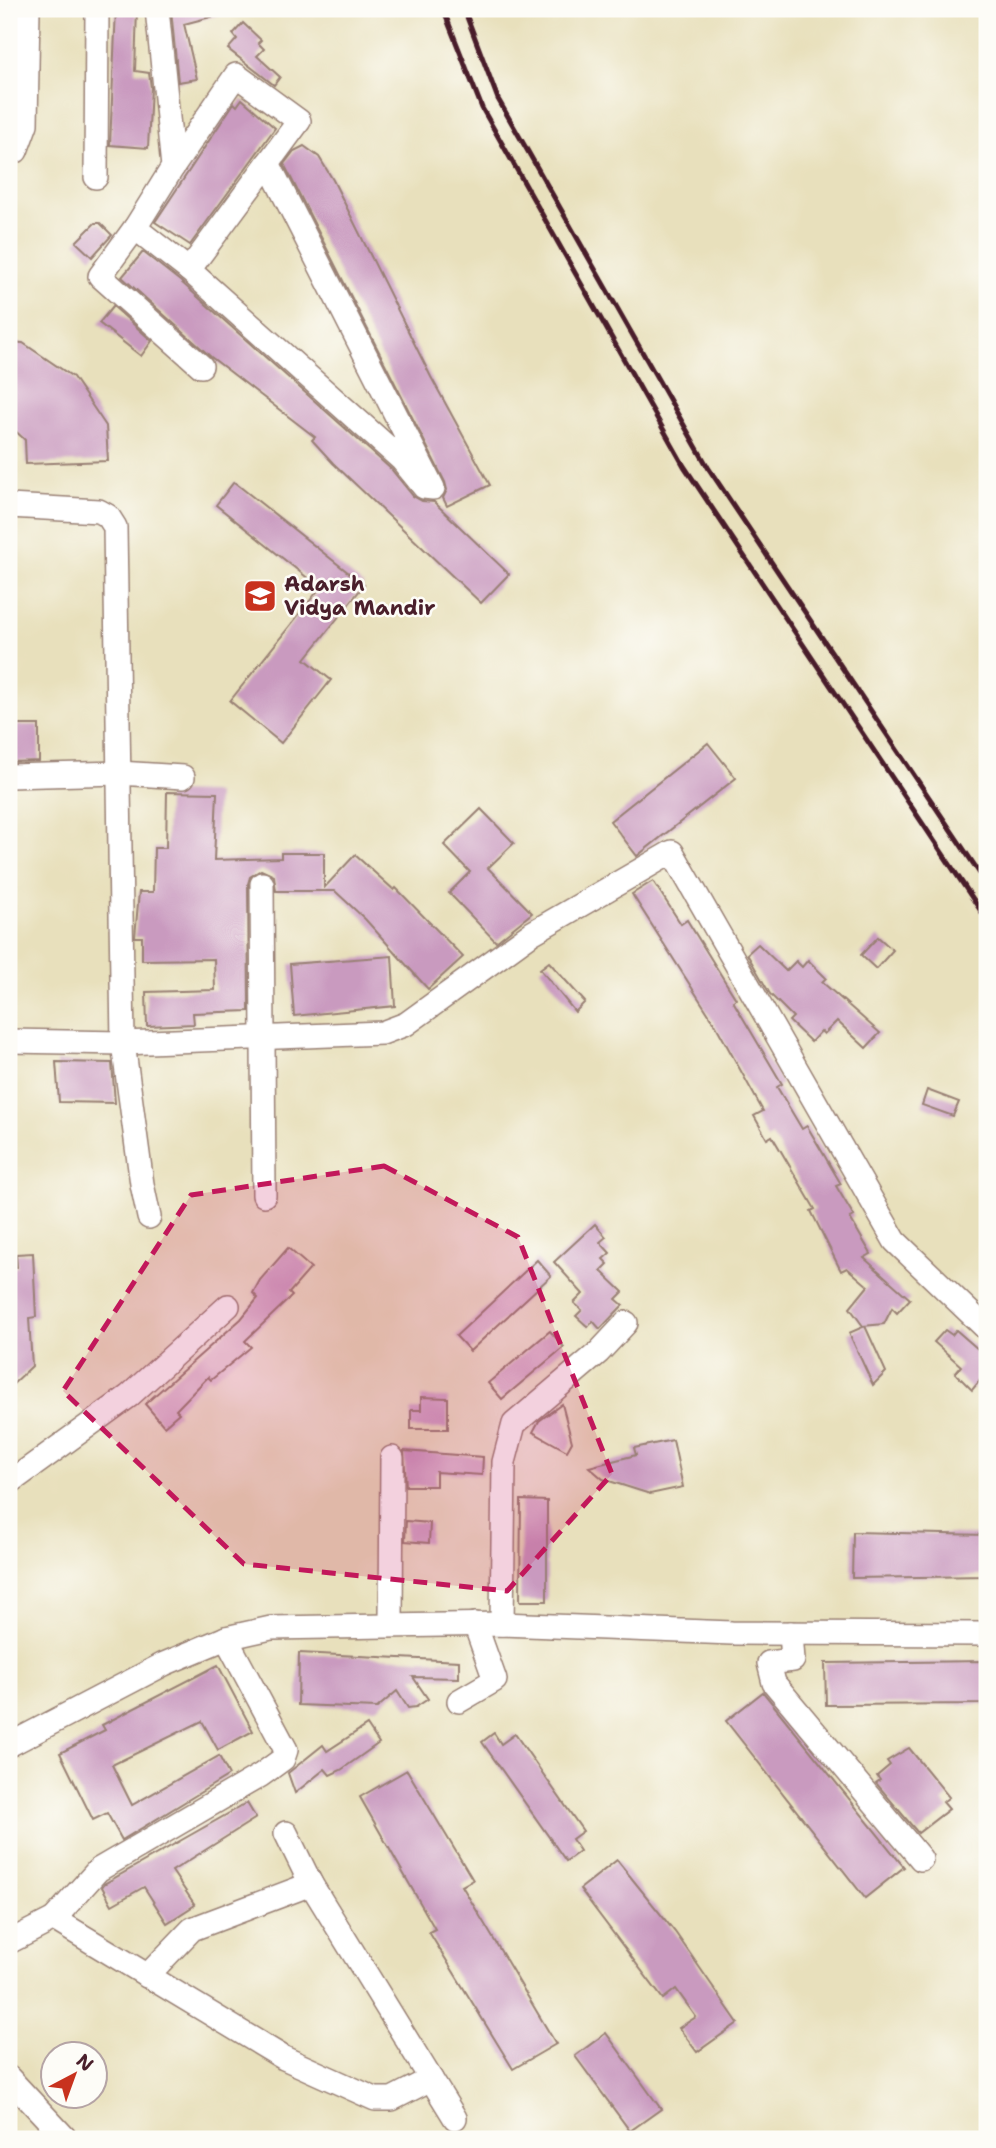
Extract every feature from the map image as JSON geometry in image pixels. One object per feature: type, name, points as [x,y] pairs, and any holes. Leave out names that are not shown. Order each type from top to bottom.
[{"type":"street","points":[[9,144],[16,151],[26,124],[28,9]]},
{"type":"street","points":[[96,177],[97,9]]},
{"type":"street","points":[[157,9],[173,167]]},
{"type":"street","points":[[189,270],[299,121],[236,75],[100,276],[201,366]]},
{"type":"street","points":[[135,228],[189,270],[402,460],[424,487],[433,488],[268,163]]},
{"type":"street","points":[[9,506],[99,511],[108,516],[115,527],[123,1044],[149,1217]]},
{"type":"street","points":[[9,776],[119,774],[183,777]]},
{"type":"street","points":[[9,1041],[123,1044],[382,1033],[406,1024],[532,933],[672,852],[895,1241],[987,1328]]},
{"type":"street","points":[[262,884],[264,1195]]},
{"type":"street","points":[[9,1483],[129,1396],[228,1306]]},
{"type":"street","points":[[502,1624],[504,1462],[514,1424],[599,1352],[626,1323]]},
{"type":"street","points":[[391,1624],[392,1458]]},
{"type":"street","points":[[459,1701],[495,1680],[475,1624]]},
{"type":"street","points":[[9,1745],[164,1664],[226,1638],[271,1628],[502,1624],[791,1633],[987,1634]]},
{"type":"street","points":[[791,1633],[793,1660],[769,1663],[774,1683],[921,1859]]},
{"type":"street","points":[[9,1942],[54,1919],[98,1870],[261,1775],[283,1759],[286,1749],[226,1638]]},
{"type":"street","points":[[286,1833],[312,1884],[455,2118]]},
{"type":"street","points":[[146,1976],[192,1929],[312,1884]]},
{"type":"street","points":[[54,1919],[284,2058],[375,2099],[392,2099],[431,2078]]},
{"type":"street","points":[[9,2078],[66,2139]]},
{"type":"highlighted area","points":[[384,1166],[518,1237],[612,1474],[507,1591],[244,1564],[63,1391],[191,1195]]},
{"type":"building","points":[[116,9],[137,9],[135,71],[149,73],[151,87],[148,148],[110,145]]},
{"type":"building","points":[[171,9],[225,9],[226,13],[184,24],[197,79],[178,82]]},
{"type":"building","points":[[243,23],[261,40],[258,43],[264,49],[257,56],[280,77],[274,85],[228,49],[237,39],[233,34]]},
{"type":"building","points":[[242,99],[275,128],[190,245],[155,222],[234,103],[237,106]]},
{"type":"building","points":[[304,146],[319,157],[333,180],[431,377],[490,485],[447,506],[443,498],[447,490],[445,482],[284,164],[294,151]]},
{"type":"building","points":[[95,223],[100,223],[112,235],[92,257],[76,242]]},
{"type":"building","points":[[143,252],[180,281],[392,470],[413,496],[422,501],[434,502],[509,574],[481,603],[333,463],[312,440],[315,437],[211,357],[122,277]]},
{"type":"building","points":[[113,306],[152,341],[141,356],[99,323]]},
{"type":"building","points":[[9,342],[23,343],[73,377],[106,426],[108,461],[26,464],[25,440],[9,425]]},
{"type":"building","points":[[234,482],[364,585],[305,659],[331,680],[281,743],[230,701],[320,588],[216,505]]},
{"type":"building","points":[[9,725],[39,725],[39,761],[9,762]]},
{"type":"building","points":[[708,743],[736,778],[637,856],[610,821]]},
{"type":"building","points":[[167,792],[217,793],[214,860],[281,858],[281,853],[324,853],[324,888],[355,855],[394,890],[396,888],[463,957],[428,989],[365,919],[335,891],[276,891],[274,876],[261,870],[250,877],[248,884],[249,1011],[193,1013],[194,1024],[147,1026],[146,992],[215,990],[214,959],[142,960],[142,937],[135,937],[139,892],[153,892],[154,848],[166,848]]},
{"type":"building","points":[[481,809],[514,843],[488,868],[532,913],[496,942],[449,893],[470,872],[444,845]]},
{"type":"building","points":[[653,881],[681,924],[687,920],[736,999],[733,1001],[782,1084],[777,1087],[802,1129],[807,1126],[841,1184],[836,1186],[854,1216],[850,1218],[871,1254],[864,1258],[910,1299],[897,1313],[892,1308],[884,1324],[863,1326],[850,1308],[868,1286],[847,1268],[841,1271],[811,1211],[815,1209],[772,1136],[767,1139],[754,1116],[763,1111],[715,1024],[632,894]]},
{"type":"building","points":[[878,937],[893,950],[876,969],[861,955]]},
{"type":"building","points":[[758,944],[786,971],[796,961],[802,967],[808,960],[826,978],[822,982],[880,1033],[866,1048],[837,1021],[824,1034],[821,1031],[811,1042],[789,1021],[793,1017],[770,994],[747,954]]},
{"type":"building","points":[[392,956],[395,1006],[294,1016],[290,964]]},
{"type":"building","points":[[549,962],[585,1002],[575,1012],[540,969]]},
{"type":"building","points":[[56,1062],[112,1063],[115,1103],[59,1102]]},
{"type":"building","points":[[927,1090],[959,1102],[953,1116],[922,1105]]},
{"type":"building","points":[[595,1224],[606,1237],[600,1242],[610,1253],[603,1259],[608,1264],[601,1271],[623,1292],[616,1299],[623,1305],[600,1329],[593,1321],[588,1327],[576,1316],[582,1310],[574,1303],[583,1294],[554,1262]]},
{"type":"building","points":[[288,1248],[311,1268],[289,1293],[292,1296],[245,1341],[251,1347],[211,1380],[208,1377],[176,1410],[179,1413],[164,1426],[145,1404],[241,1319],[258,1298],[253,1293],[260,1280]]},
{"type":"building","points":[[33,1253],[36,1317],[29,1318],[32,1366],[9,1388],[9,1267],[17,1267],[16,1254]]},
{"type":"building","points":[[537,1260],[551,1276],[470,1351],[456,1336]]},
{"type":"building","points":[[865,1326],[886,1372],[873,1385],[849,1333]]},
{"type":"building","points":[[945,1330],[952,1335],[956,1330],[987,1357],[987,1372],[972,1390],[955,1373],[961,1366],[934,1342]]},
{"type":"building","points":[[550,1331],[564,1347],[502,1399],[488,1383]]},
{"type":"building","points":[[421,1397],[448,1398],[448,1429],[411,1429],[411,1410],[421,1410]]},
{"type":"building","points":[[562,1404],[572,1442],[567,1451],[533,1432],[539,1421]]},
{"type":"building","points":[[673,1440],[683,1487],[650,1494],[603,1479],[589,1467],[636,1455],[634,1448]]},
{"type":"building","points":[[404,1451],[483,1457],[482,1475],[436,1472],[436,1486],[406,1486]]},
{"type":"building","points":[[521,1500],[547,1501],[547,1601],[520,1601]]},
{"type":"building","points":[[406,1521],[430,1523],[429,1543],[405,1541]]},
{"type":"building","points":[[853,1532],[987,1535],[987,1576],[852,1578]]},
{"type":"building","points":[[299,1653],[459,1661],[459,1678],[413,1677],[428,1699],[416,1707],[408,1708],[397,1691],[377,1708],[298,1705]]},
{"type":"building","points":[[987,1661],[987,1704],[826,1705],[825,1663]]},
{"type":"building","points":[[218,1665],[253,1731],[218,1750],[202,1721],[112,1765],[132,1805],[219,1756],[229,1775],[122,1840],[107,1813],[93,1820],[60,1753],[105,1730],[102,1725]]},
{"type":"building","points":[[763,1692],[904,1867],[865,1898],[726,1721]]},
{"type":"building","points":[[367,1725],[379,1743],[341,1770],[330,1775],[325,1769],[295,1793],[288,1773],[323,1745],[327,1751]]},
{"type":"building","points":[[494,1733],[501,1744],[515,1734],[583,1831],[572,1839],[580,1851],[566,1861],[482,1742]]},
{"type":"building","points":[[909,1748],[949,1797],[943,1802],[949,1809],[918,1833],[876,1783],[880,1780],[877,1776],[890,1765],[887,1761]]},
{"type":"building","points":[[407,1770],[473,1880],[462,1886],[556,2044],[513,2069],[429,1932],[435,1929],[360,1797]]},
{"type":"building","points":[[247,1803],[256,1818],[172,1871],[195,1905],[167,1923],[144,1887],[112,1905],[102,1887],[104,1884]]},
{"type":"building","points":[[617,1860],[675,1932],[738,2023],[697,2052],[679,2028],[696,2017],[676,1989],[663,1999],[580,1889]]},
{"type":"building","points":[[606,2033],[661,2109],[630,2131],[575,2056]]},
{"type":"railway","points":[[443,9],[482,108],[684,466],[987,920]]},
{"type":"railway","points":[[464,9],[498,99],[709,469],[987,884]]},
{"type":"place","name":"Adarsh Vidya Mandir","points":[[260,596]]}]
